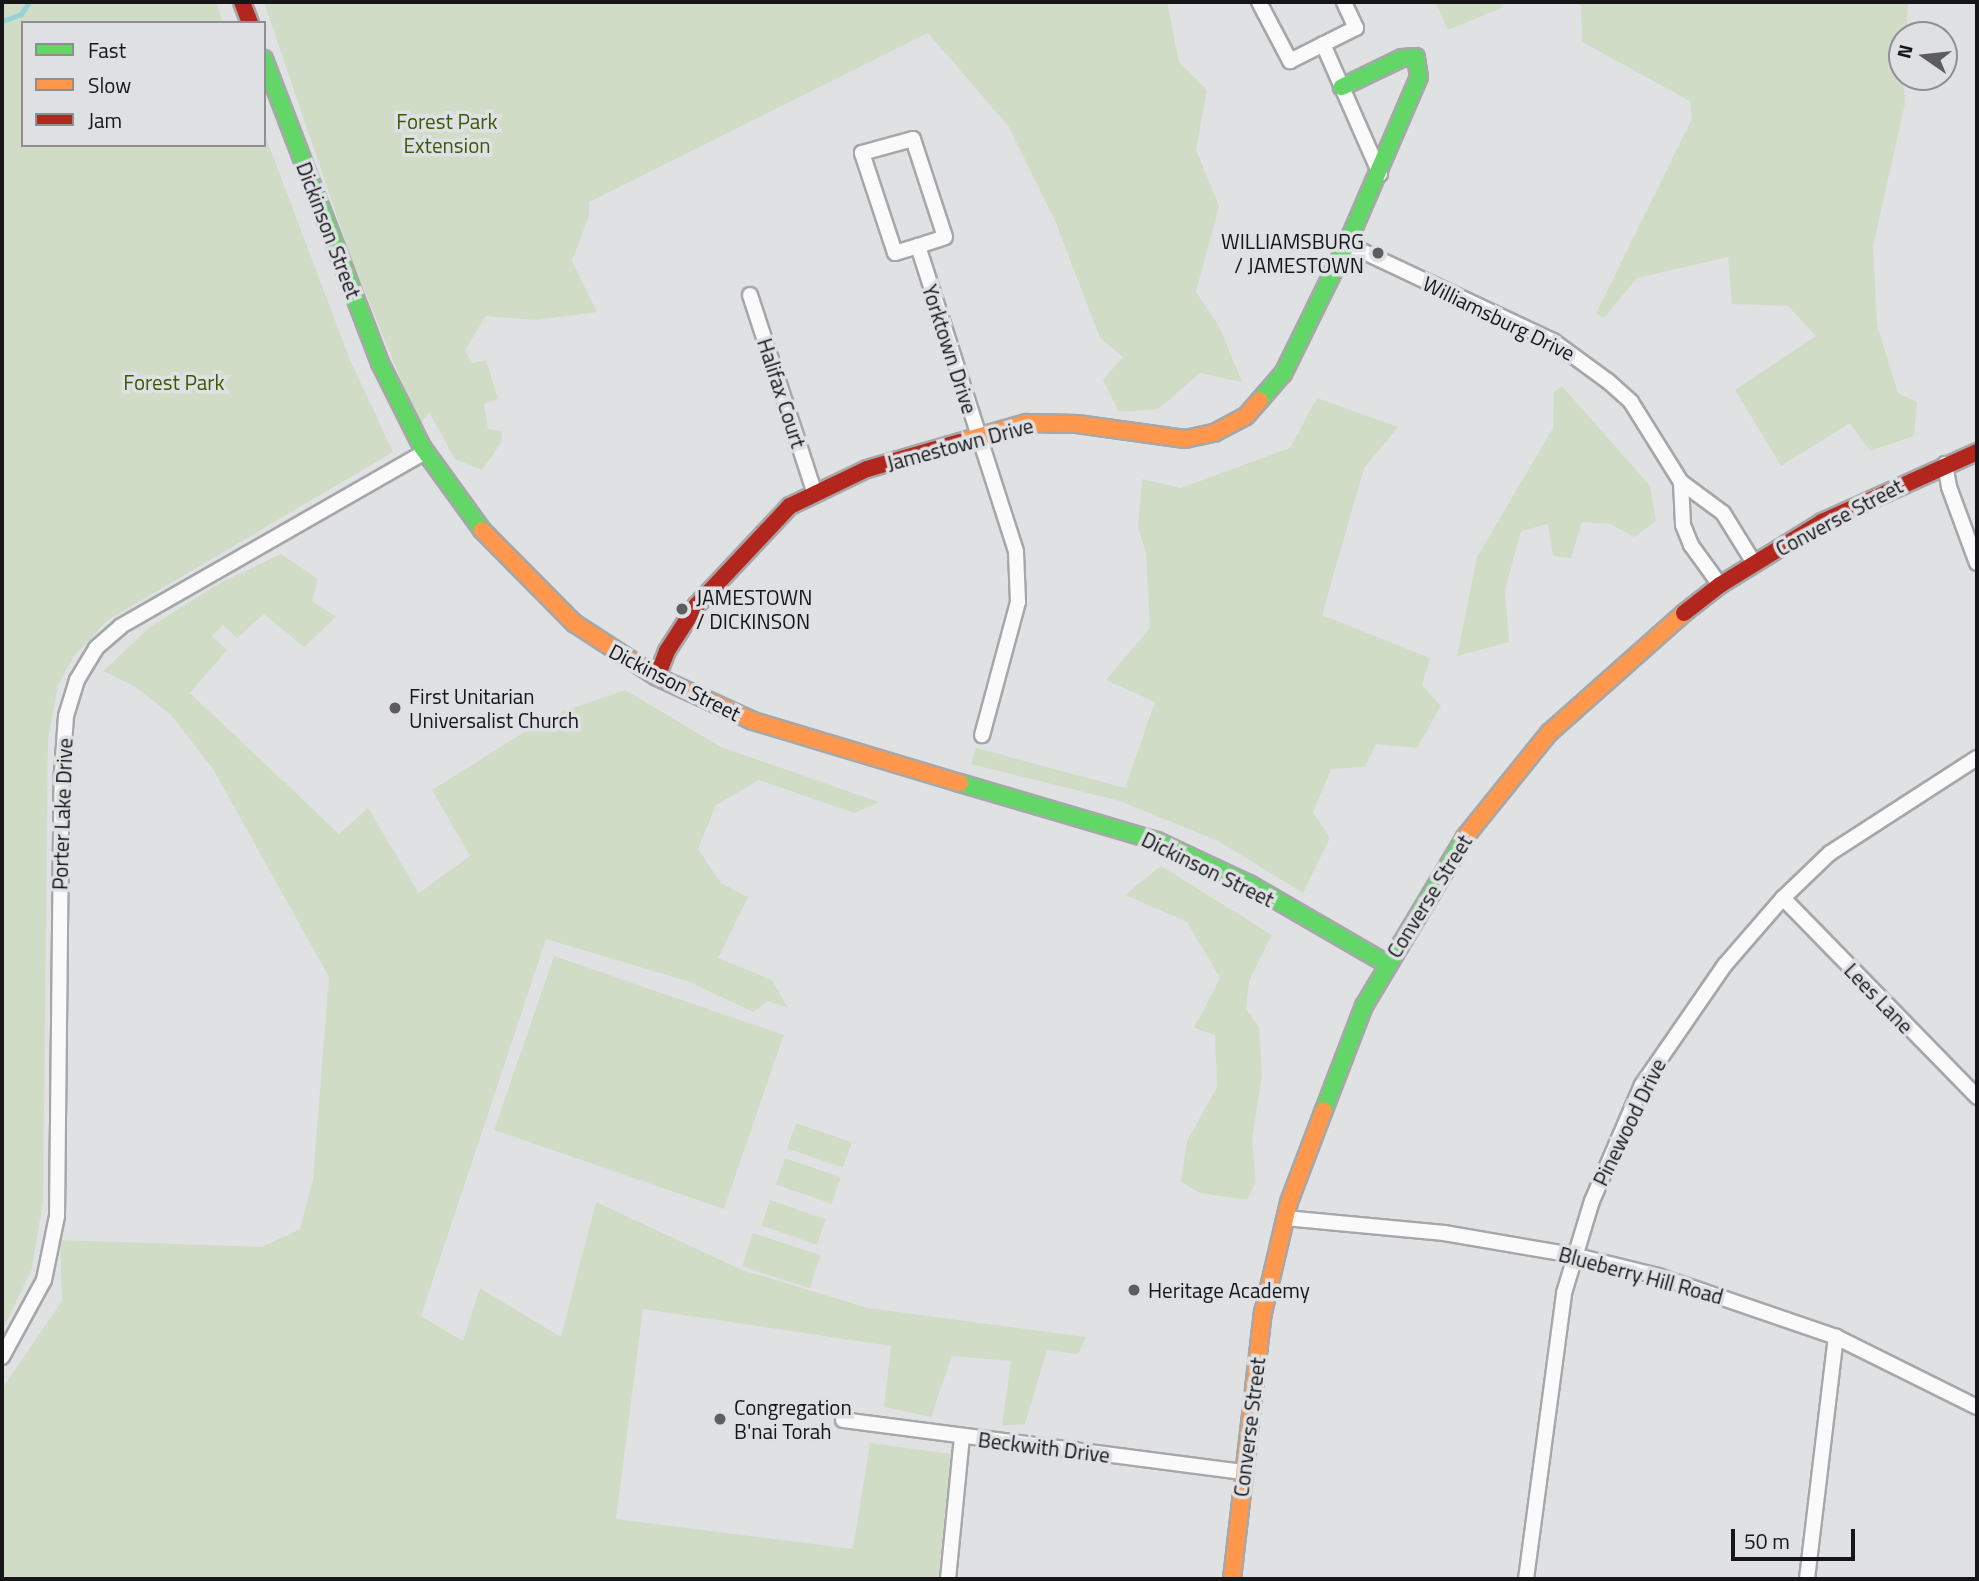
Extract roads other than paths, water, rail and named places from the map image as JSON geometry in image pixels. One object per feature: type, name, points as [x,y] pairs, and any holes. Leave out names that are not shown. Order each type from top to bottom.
[{"type":"main road","points":[[242,2],[249,21]]},
{"type":"main road","name":"Jamestown Drive","points":[[657,677],[667,650],[696,606],[790,506],[814,491],[867,469],[1039,422],[1165,440],[1194,438],[1231,425],[1253,409],[1283,374],[1380,174],[1419,77],[1416,57],[1402,58],[1342,87]]},
{"type":"main road","name":"Dickinson Street","points":[[266,64],[380,363],[425,452],[466,513],[534,587],[595,639],[657,677],[765,726],[1157,841],[1249,884],[1387,964]]},
{"type":"main road","name":"Converse Street","points":[[1232,1579],[1263,1313],[1285,1218],[1333,1079],[1387,964],[1451,855],[1527,758],[1603,680],[1720,585],[1833,516],[1977,452]]},
{"type":"street","points":[[1259,2],[1290,61],[1356,27],[1344,2]]},
{"type":"street","points":[[1323,44],[1380,174]]},
{"type":"street","points":[[913,139],[945,237],[918,246],[895,253],[862,153],[913,139]]},
{"type":"street","name":"Williamsburg Drive","points":[[1347,244],[1578,357],[1631,402],[1681,482],[1723,513],[1754,563]]},
{"type":"street","name":"Yorktown Drive","points":[[918,246],[1016,552],[1020,583],[982,735]]},
{"type":"street","name":"Halifax Court","points":[[750,295],[814,491]]},
{"type":"street","name":"Porter Lake Drive","points":[[2,1357],[44,1280],[57,1216],[62,773],[66,716],[77,680],[96,649],[121,626],[425,452]]},
{"type":"street","points":[[1945,464],[1949,487],[1977,563]]},
{"type":"street","name":"Williamsburg Drive","points":[[1681,482],[1683,524],[1691,545],[1720,585]]},
{"type":"street","name":"Pinewood Drive","points":[[1526,1579],[1559,1324],[1573,1255],[1617,1138],[1652,1068],[1724,966],[1783,898],[1830,853],[1977,758]]},
{"type":"street","name":"Lees Lane","points":[[1783,898],[1977,1097]]},
{"type":"street","name":"Blueberry Hill Road","points":[[1285,1218],[1413,1228],[1573,1255],[1720,1295],[1836,1337],[1977,1407]]},
{"type":"street","points":[[1807,1579],[1836,1337]]},
{"type":"street","name":"Beckwith Drive","points":[[844,1420],[1244,1472]]},
{"type":"street","points":[[948,1579],[962,1437]]},
{"type":"waterway","points":[[2,21],[21,14],[29,2]]},
{"type":"place","name":"WILLIAMSBURG / JAMESTOWN","points":[[1378,253]]},
{"type":"place","name":"JAMESTOWN / DICKINSON","points":[[682,609]]},
{"type":"place","name":"First Unitarian Universalist Church","points":[[395,708]]},
{"type":"place","name":"Heritage Academy","points":[[1134,1290]]},
{"type":"place","name":"Congregation B'nai Torah","points":[[720,1419]]},
{"type":"park label","name":"Forest Park Extension","points":[[447,133]]},
{"type":"park label","name":"Forest Park","points":[[174,382]]}]
